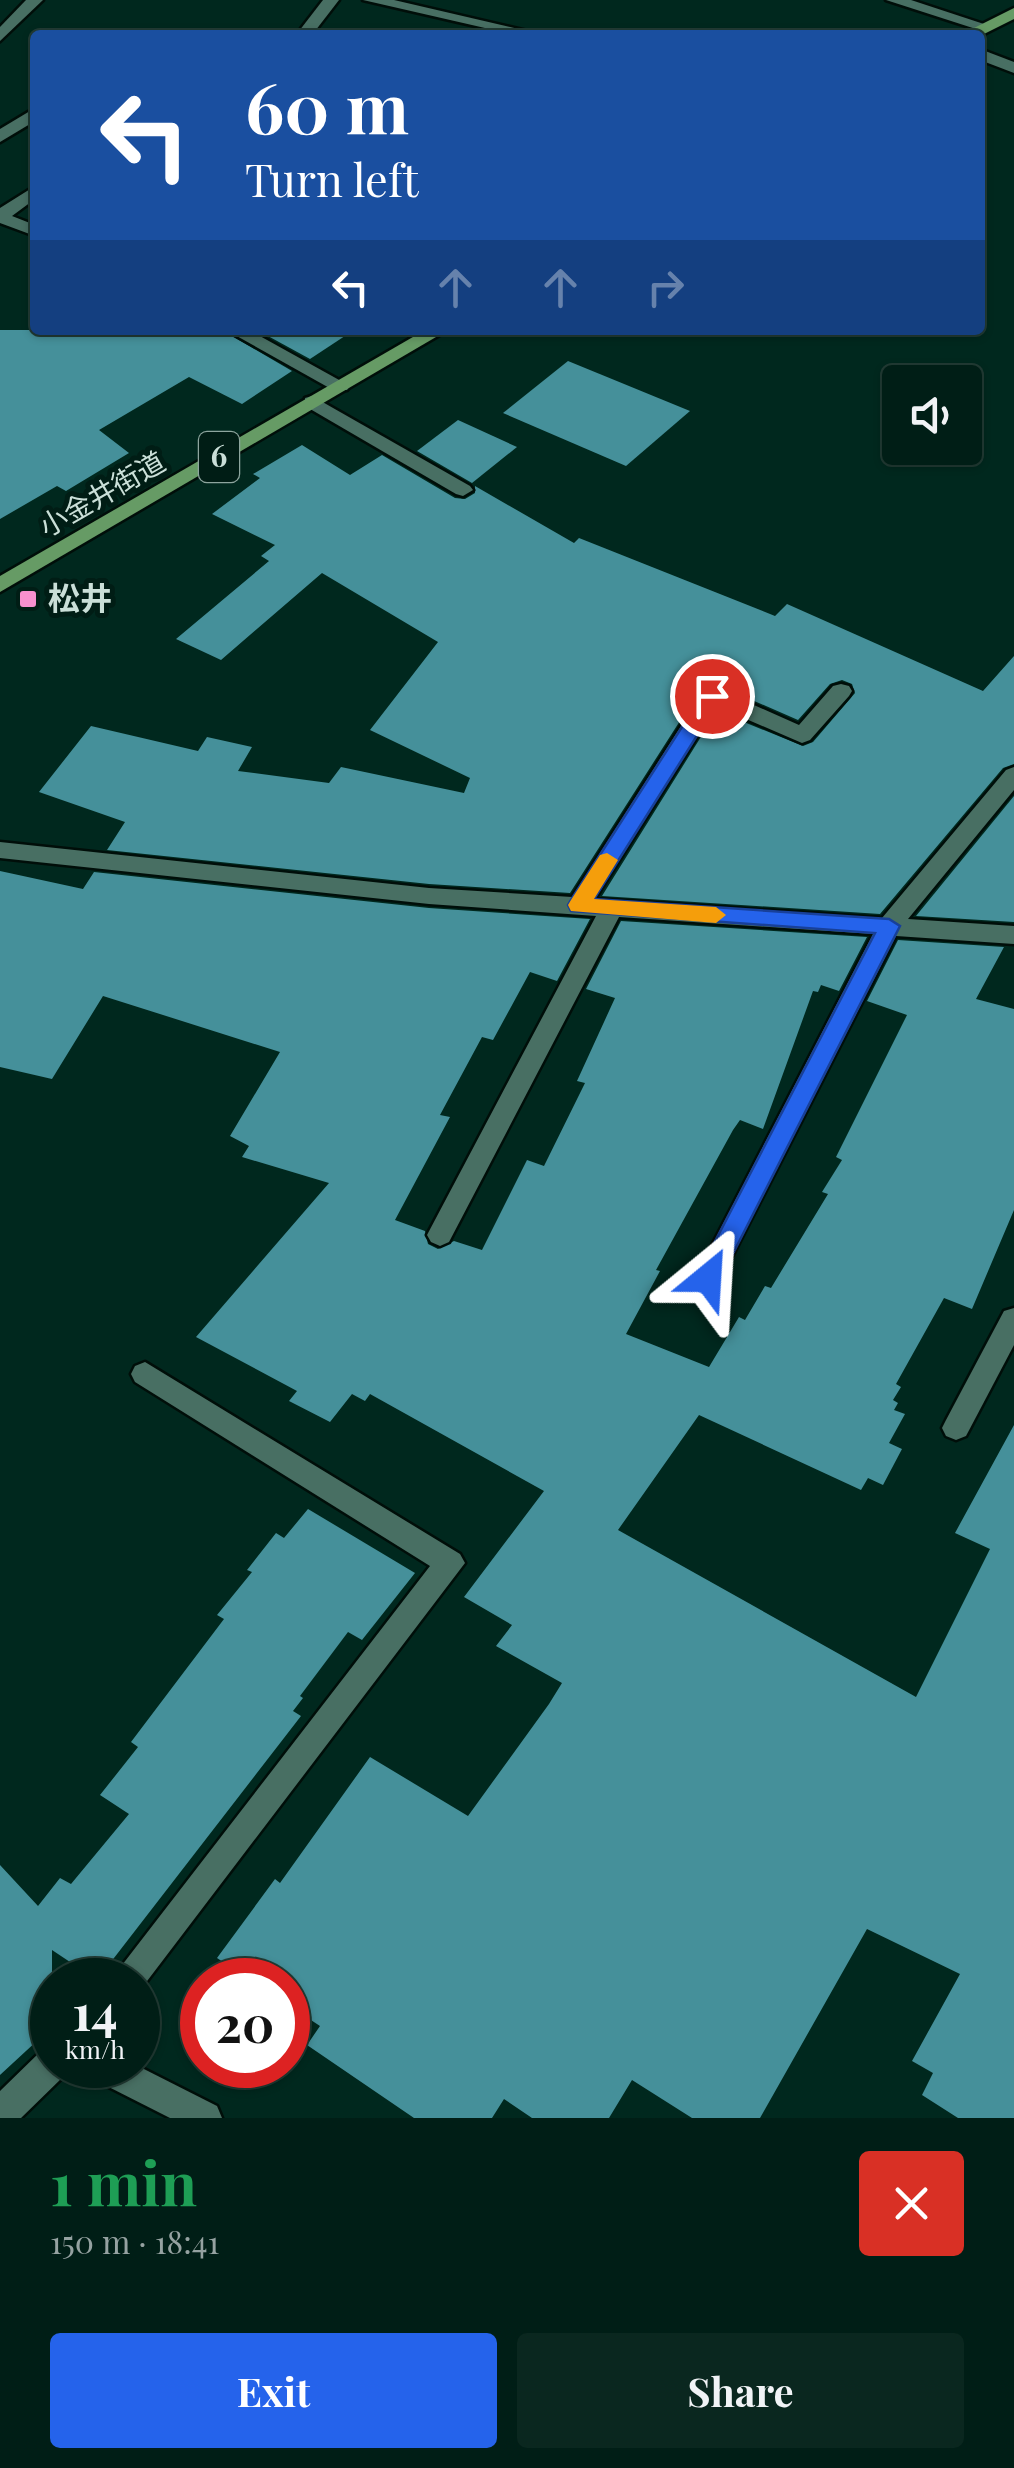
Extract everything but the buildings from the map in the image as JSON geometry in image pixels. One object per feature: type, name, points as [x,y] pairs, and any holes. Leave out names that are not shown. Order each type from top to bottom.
[{"type":"main road","points":[[978,30],[1014,13]]},
{"type":"main road","name":"小金井街道","points":[[2,582],[430,335]]},
{"type":"street","points":[[0,36],[36,0]]},
{"type":"street","points":[[313,30],[331,0]]},
{"type":"street","points":[[371,0],[514,30]]},
{"type":"street","points":[[894,0],[984,27]]},
{"type":"street","points":[[985,56],[1014,68]]},
{"type":"street","points":[[0,138],[30,116]]},
{"type":"street","points":[[0,216],[30,195]]},
{"type":"street","points":[[0,216],[30,229]]},
{"type":"street","points":[[244,335],[340,386]]},
{"type":"street","points":[[312,402],[464,490]]},
{"type":"street","points":[[578,905],[712,696],[802,735],[840,691]]},
{"type":"street","points":[[708,1278],[889,926],[904,903],[1014,775]]},
{"type":"street","points":[[0,850],[429,896],[1014,934]]},
{"type":"street","points":[[440,1235],[612,908]]},
{"type":"street","points":[[956,1428],[1014,1319]]},
{"type":"street","points":[[145,1374],[450,1563],[148,1958]]},
{"type":"street","points":[[0,2115],[30,2086]]},
{"type":"street","points":[[146,2088],[205,2118]]},
{"type":"slow traffic","points":[[607,860],[578,905],[716,915]]},
{"type":"place","name":"松井","points":[[28,599]]},
{"type":"route","points":[[708,1278],[889,926],[578,905],[712,696]]}]
